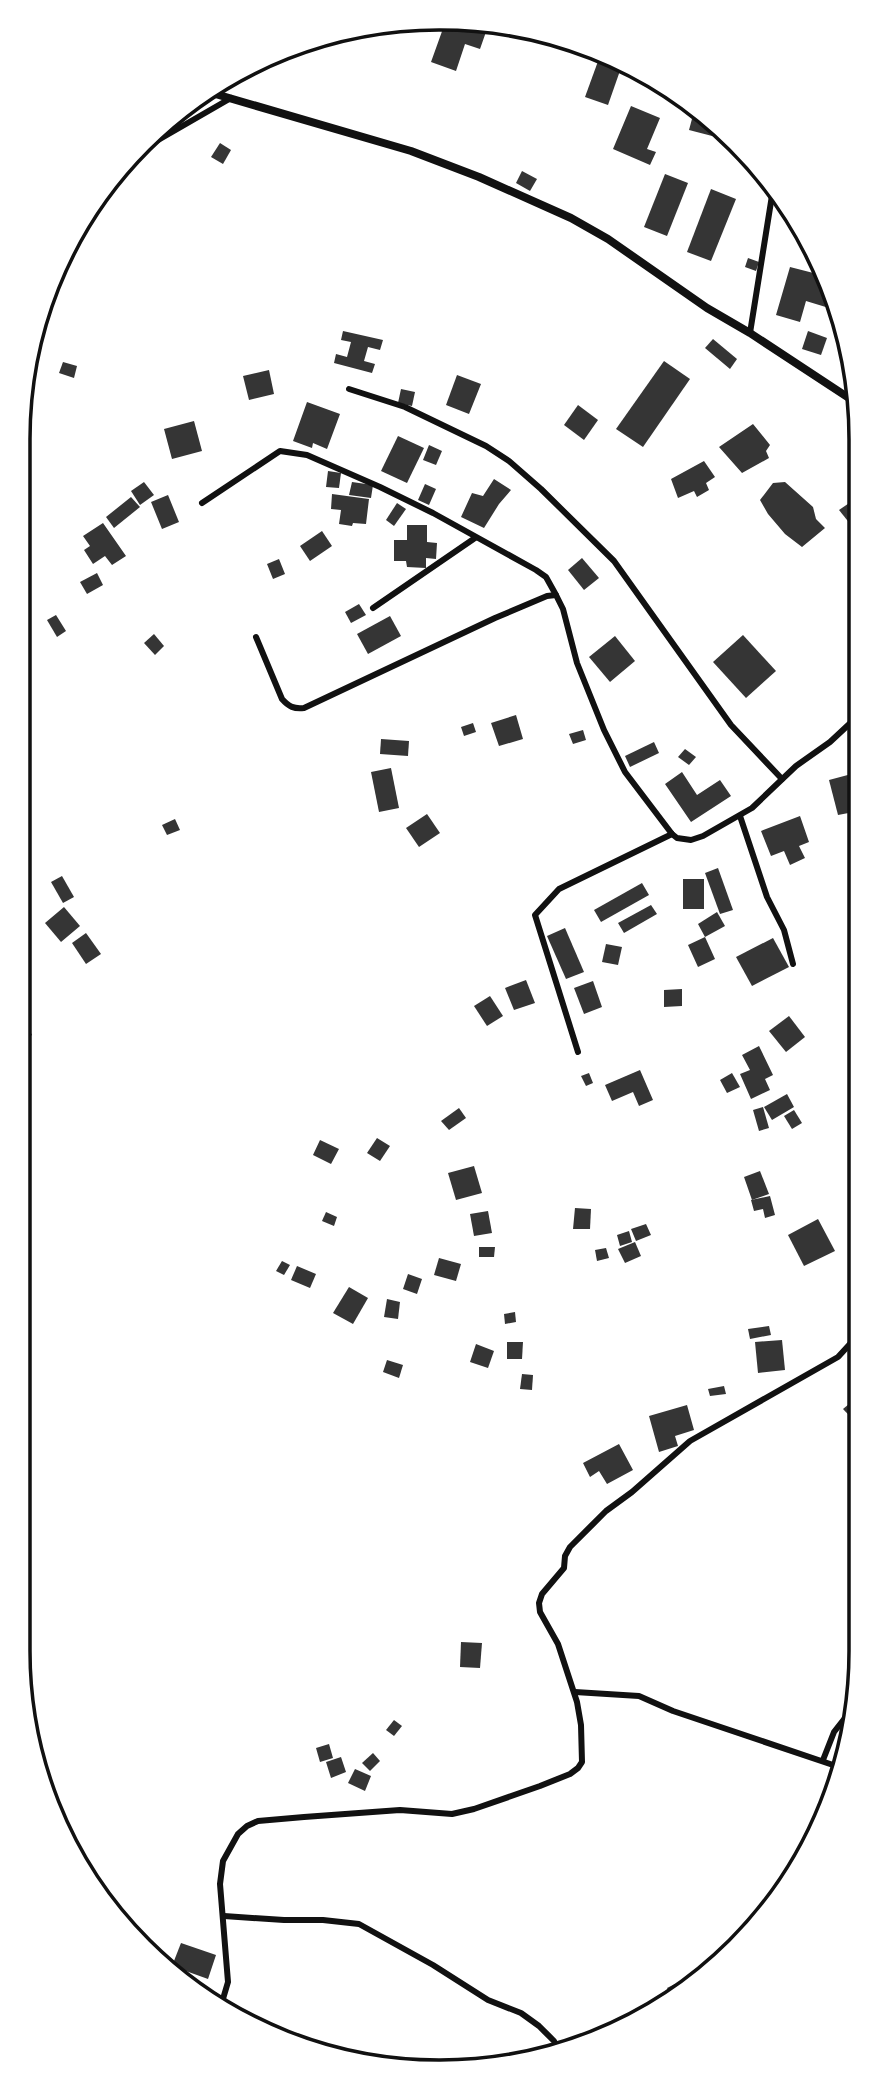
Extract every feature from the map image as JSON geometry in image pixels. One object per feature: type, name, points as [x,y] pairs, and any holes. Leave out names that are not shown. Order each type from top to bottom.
[{"type":"street","points":[[219,95],[411,151],[527,197],[571,218],[608,239],[707,308],[847,397]]},
{"type":"street","points":[[162,138],[232,98]]},
{"type":"street","points":[[750,333],[771,199]]},
{"type":"street","points":[[349,389],[405,407],[486,446],[509,461],[541,489],[614,561],[732,725],[782,779]]},
{"type":"street","points":[[202,503],[280,451],[307,455],[433,513],[536,570],[546,577],[563,609],[577,663],[604,730],[625,772],[672,834],[684,840],[691,840],[740,816],[761,802],[796,766],[849,725]]},
{"type":"street","points":[[373,608],[475,538]]},
{"type":"street","points":[[256,637],[282,699],[287,705],[304,709],[495,618],[547,596],[556,595]]},
{"type":"street","points":[[740,816],[767,897],[784,930],[793,964]]},
{"type":"street","points":[[578,1052],[535,915],[559,889],[672,834]]},
{"type":"street","points":[[223,1998],[228,1982],[220,1884],[223,1861],[238,1834],[258,1821],[387,1810],[452,1814],[474,1809],[570,1774],[582,1762],[581,1725],[575,1692],[558,1644],[540,1612],[539,1603],[542,1594],[565,1568],[565,1556],[570,1547],[606,1511],[690,1441],[838,1357],[849,1345]]},
{"type":"street","points":[[575,1692],[639,1696],[673,1711],[833,1764]]},
{"type":"street","points":[[823,1760],[834,1732],[843,1721]]},
{"type":"street","points":[[224,1916],[359,1924],[433,1965],[488,2000],[521,2013],[539,2026],[555,2043]]},
{"type":"building","points":[[442,30],[486,32],[480,49],[465,44],[456,71],[431,62]]},
{"type":"building","points":[[598,62],[620,71],[608,105],[585,97]]},
{"type":"building","points":[[631,106],[660,118],[647,149],[656,152],[650,165],[613,149]]},
{"type":"building","points":[[693,117],[716,137],[689,130]]},
{"type":"building","points":[[220,143],[231,150],[223,164],[211,157]]},
{"type":"building","points":[[522,171],[537,179],[530,191],[516,183]]},
{"type":"building","points":[[665,174],[688,183],[667,236],[644,227]]},
{"type":"building","points":[[711,189],[736,199],[711,261],[687,252]]},
{"type":"building","points":[[748,258],[759,262],[756,271],[745,267]]},
{"type":"building","points":[[790,267],[814,273],[828,308],[806,301],[800,322],[776,315]]},
{"type":"building","points":[[343,331],[383,340],[380,350],[368,347],[364,361],[375,364],[372,373],[334,363],[336,354],[347,357],[351,342],[341,340]]},
{"type":"building","points":[[808,331],[827,338],[821,355],[802,349]]},
{"type":"building","points":[[713,339],[737,359],[730,369],[705,348]]},
{"type":"building","points":[[664,361],[690,379],[643,447],[616,429]]},
{"type":"building","points":[[63,362],[77,366],[74,378],[59,373]]},
{"type":"building","points":[[269,370],[274,394],[249,400],[243,376]]},
{"type":"building","points":[[457,375],[481,384],[469,414],[446,405]]},
{"type":"building","points":[[401,389],[415,392],[412,406],[398,403]]},
{"type":"building","points":[[307,402],[340,414],[327,449],[313,443],[312,448],[293,441]]},
{"type":"building","points":[[578,405],[598,420],[584,440],[564,425]]},
{"type":"building","points":[[194,421],[202,451],[172,459],[164,429]]},
{"type":"building","points":[[753,424],[770,445],[766,451],[769,458],[742,473],[719,447]]},
{"type":"building","points":[[398,436],[424,448],[407,483],[381,471]]},
{"type":"building","points":[[429,445],[442,451],[436,465],[423,460]]},
{"type":"building","points":[[704,461],[715,477],[706,483],[709,490],[697,497],[694,491],[678,498],[671,479]]},
{"type":"building","points":[[328,471],[341,473],[339,488],[326,487]]},
{"type":"building","points":[[494,479],[511,490],[484,528],[461,517],[472,493],[483,496]]},
{"type":"building","points":[[144,482],[154,495],[140,505],[131,491]]},
{"type":"building","points":[[352,482],[373,485],[371,498],[349,495]]},
{"type":"building","points":[[785,482],[813,507],[816,519],[825,528],[802,547],[785,534],[760,500],[773,483]]},
{"type":"building","points":[[425,484],[436,489],[429,505],[418,500]]},
{"type":"building","points":[[332,494],[369,499],[366,524],[339,524],[341,510],[331,509]]},
{"type":"building","points":[[168,495],[179,522],[162,529],[151,502]]},
{"type":"building","points":[[131,497],[140,507],[114,528],[106,517]]},
{"type":"building","points":[[397,503],[406,509],[394,526],[386,520]]},
{"type":"building","points":[[849,503],[849,522],[839,510]]},
{"type":"building","points":[[103,523],[126,556],[112,565],[105,556],[93,564],[84,550],[90,546],[83,536]]},
{"type":"building","points":[[407,525],[427,525],[427,542],[437,543],[436,559],[426,558],[426,568],[407,567],[406,561],[394,561],[394,540],[407,540]]},
{"type":"building","points":[[322,531],[332,546],[310,561],[300,546]]},
{"type":"building","points":[[582,558],[599,578],[584,590],[568,570]]},
{"type":"building","points":[[279,559],[285,574],[273,579],[267,564]]},
{"type":"building","points":[[97,573],[103,585],[87,594],[80,582]]},
{"type":"building","points":[[359,604],[366,615],[351,623],[345,612]]},
{"type":"building","points":[[56,615],[66,631],[57,637],[47,620]]},
{"type":"building","points":[[390,616],[401,636],[368,654],[357,634]]},
{"type":"building","points":[[154,634],[164,646],[155,655],[144,643]]},
{"type":"building","points":[[743,635],[776,671],[746,698],[713,662]]},
{"type":"building","points":[[615,636],[635,661],[610,682],[589,657]]},
{"type":"building","points":[[516,715],[523,739],[499,746],[491,723]]},
{"type":"building","points":[[473,723],[476,732],[464,736],[461,727]]},
{"type":"building","points":[[583,730],[586,740],[573,744],[569,734]]},
{"type":"building","points":[[381,739],[409,741],[408,756],[380,754]]},
{"type":"building","points":[[654,742],[659,753],[630,767],[625,756]]},
{"type":"building","points":[[685,749],[696,757],[689,765],[678,757]]},
{"type":"building","points":[[391,768],[399,808],[379,812],[371,772]]},
{"type":"building","points":[[682,772],[697,795],[720,780],[731,796],[691,822],[665,784]]},
{"type":"building","points":[[849,775],[849,813],[838,815],[829,780]]},
{"type":"building","points":[[427,814],[440,833],[419,847],[406,828]]},
{"type":"building","points":[[800,816],[809,842],[799,846],[805,858],[790,865],[784,851],[771,856],[761,831]]},
{"type":"building","points":[[175,819],[180,830],[167,835],[162,825]]},
{"type":"building","points":[[718,868],[733,910],[720,914],[705,873]]},
{"type":"building","points":[[62,876],[74,897],[63,903],[51,882]]},
{"type":"building","points":[[683,879],[704,879],[704,909],[683,909]]},
{"type":"building","points":[[642,883],[649,895],[601,922],[594,910]]},
{"type":"building","points":[[651,905],[657,914],[624,933],[618,923]]},
{"type":"building","points":[[64,907],[80,926],[61,942],[45,923]]},
{"type":"building","points":[[717,912],[725,926],[705,937],[698,924]]},
{"type":"building","points":[[565,928],[584,972],[566,979],[547,936]]},
{"type":"building","points":[[86,933],[101,954],[86,964],[72,943]]},
{"type":"building","points":[[705,937],[715,959],[698,967],[688,945]]},
{"type":"building","points":[[773,938],[789,967],[752,986],[736,957]]},
{"type":"building","points":[[606,944],[622,947],[618,965],[602,962]]},
{"type":"building","points":[[526,980],[535,1003],[514,1010],[505,988]]},
{"type":"building","points":[[593,981],[602,1007],[584,1014],[574,988]]},
{"type":"building","points":[[682,989],[682,1006],[664,1007],[664,990]]},
{"type":"building","points":[[490,996],[503,1016],[487,1026],[474,1006]]},
{"type":"building","points":[[789,1016],[805,1037],[786,1052],[769,1031]]},
{"type":"building","points":[[759,1046],[773,1075],[765,1079],[770,1090],[751,1099],[740,1074],[750,1070],[742,1055]]},
{"type":"building","points":[[640,1070],[653,1100],[639,1106],[633,1092],[612,1101],[605,1085]]},
{"type":"building","points":[[589,1073],[593,1083],[586,1086],[581,1076]]},
{"type":"building","points":[[732,1073],[740,1087],[727,1093],[720,1080]]},
{"type":"building","points":[[787,1094],[794,1107],[772,1120],[764,1107]]},
{"type":"building","points":[[763,1107],[769,1128],[759,1131],[753,1110]]},
{"type":"building","points":[[459,1108],[466,1118],[449,1130],[441,1121]]},
{"type":"building","points":[[794,1110],[802,1123],[792,1129],[784,1116]]},
{"type":"building","points":[[377,1138],[390,1146],[380,1161],[367,1153]]},
{"type":"building","points":[[320,1140],[339,1149],[331,1164],[313,1155]]},
{"type":"building","points":[[474,1166],[482,1193],[456,1200],[448,1173]]},
{"type":"building","points":[[760,1171],[769,1194],[752,1200],[744,1177]]},
{"type":"building","points":[[770,1196],[775,1215],[765,1218],[763,1209],[754,1211],[751,1200]]},
{"type":"building","points":[[575,1208],[591,1209],[590,1229],[573,1229]]},
{"type":"building","points":[[488,1211],[492,1233],[474,1236],[470,1214]]},
{"type":"building","points":[[326,1212],[337,1217],[334,1226],[322,1221]]},
{"type":"building","points":[[818,1219],[835,1251],[804,1266],[788,1235]]},
{"type":"building","points":[[646,1224],[651,1235],[636,1241],[631,1229]]},
{"type":"building","points":[[629,1231],[632,1242],[620,1246],[617,1235]]},
{"type":"building","points":[[635,1242],[641,1256],[625,1263],[618,1249]]},
{"type":"building","points":[[479,1247],[495,1247],[494,1257],[479,1257]]},
{"type":"building","points":[[606,1248],[609,1258],[597,1261],[595,1250]]},
{"type":"building","points":[[439,1258],[461,1264],[456,1281],[434,1275]]},
{"type":"building","points":[[282,1261],[290,1265],[284,1275],[276,1271]]},
{"type":"building","points":[[297,1266],[316,1274],[310,1288],[291,1280]]},
{"type":"building","points":[[408,1274],[422,1279],[417,1294],[403,1289]]},
{"type":"building","points":[[349,1287],[368,1298],[353,1324],[333,1313]]},
{"type":"building","points":[[387,1299],[400,1302],[398,1319],[384,1317]]},
{"type":"building","points":[[515,1312],[516,1322],[505,1324],[504,1314]]},
{"type":"building","points":[[769,1326],[771,1335],[750,1339],[748,1329]]},
{"type":"building","points":[[782,1340],[785,1370],[758,1373],[755,1342]]},
{"type":"building","points":[[507,1342],[523,1342],[522,1359],[507,1359]]},
{"type":"building","points":[[476,1344],[494,1351],[488,1368],[470,1362]]},
{"type":"building","points":[[387,1360],[403,1365],[399,1378],[383,1372]]},
{"type":"building","points":[[522,1374],[533,1375],[532,1390],[520,1389]]},
{"type":"building","points":[[724,1386],[726,1394],[710,1396],[708,1389]]},
{"type":"building","points":[[849,1404],[849,1415],[843,1409]]},
{"type":"building","points":[[687,1405],[694,1430],[675,1436],[678,1446],[659,1452],[649,1416]]},
{"type":"building","points":[[619,1444],[633,1470],[607,1484],[599,1471],[590,1477],[583,1463]]},
{"type":"building","points":[[461,1642],[482,1643],[480,1668],[460,1667]]},
{"type":"building","points":[[394,1720],[402,1726],[394,1736],[386,1730]]},
{"type":"building","points":[[329,1744],[333,1758],[320,1762],[316,1748]]},
{"type":"building","points":[[373,1753],[380,1761],[370,1771],[362,1763]]},
{"type":"building","points":[[341,1757],[346,1772],[331,1778],[326,1762]]},
{"type":"building","points":[[355,1769],[371,1776],[365,1791],[348,1783]]},
{"type":"building","points":[[181,1943],[216,1955],[208,1979],[182,1970],[173,1963]]}]
